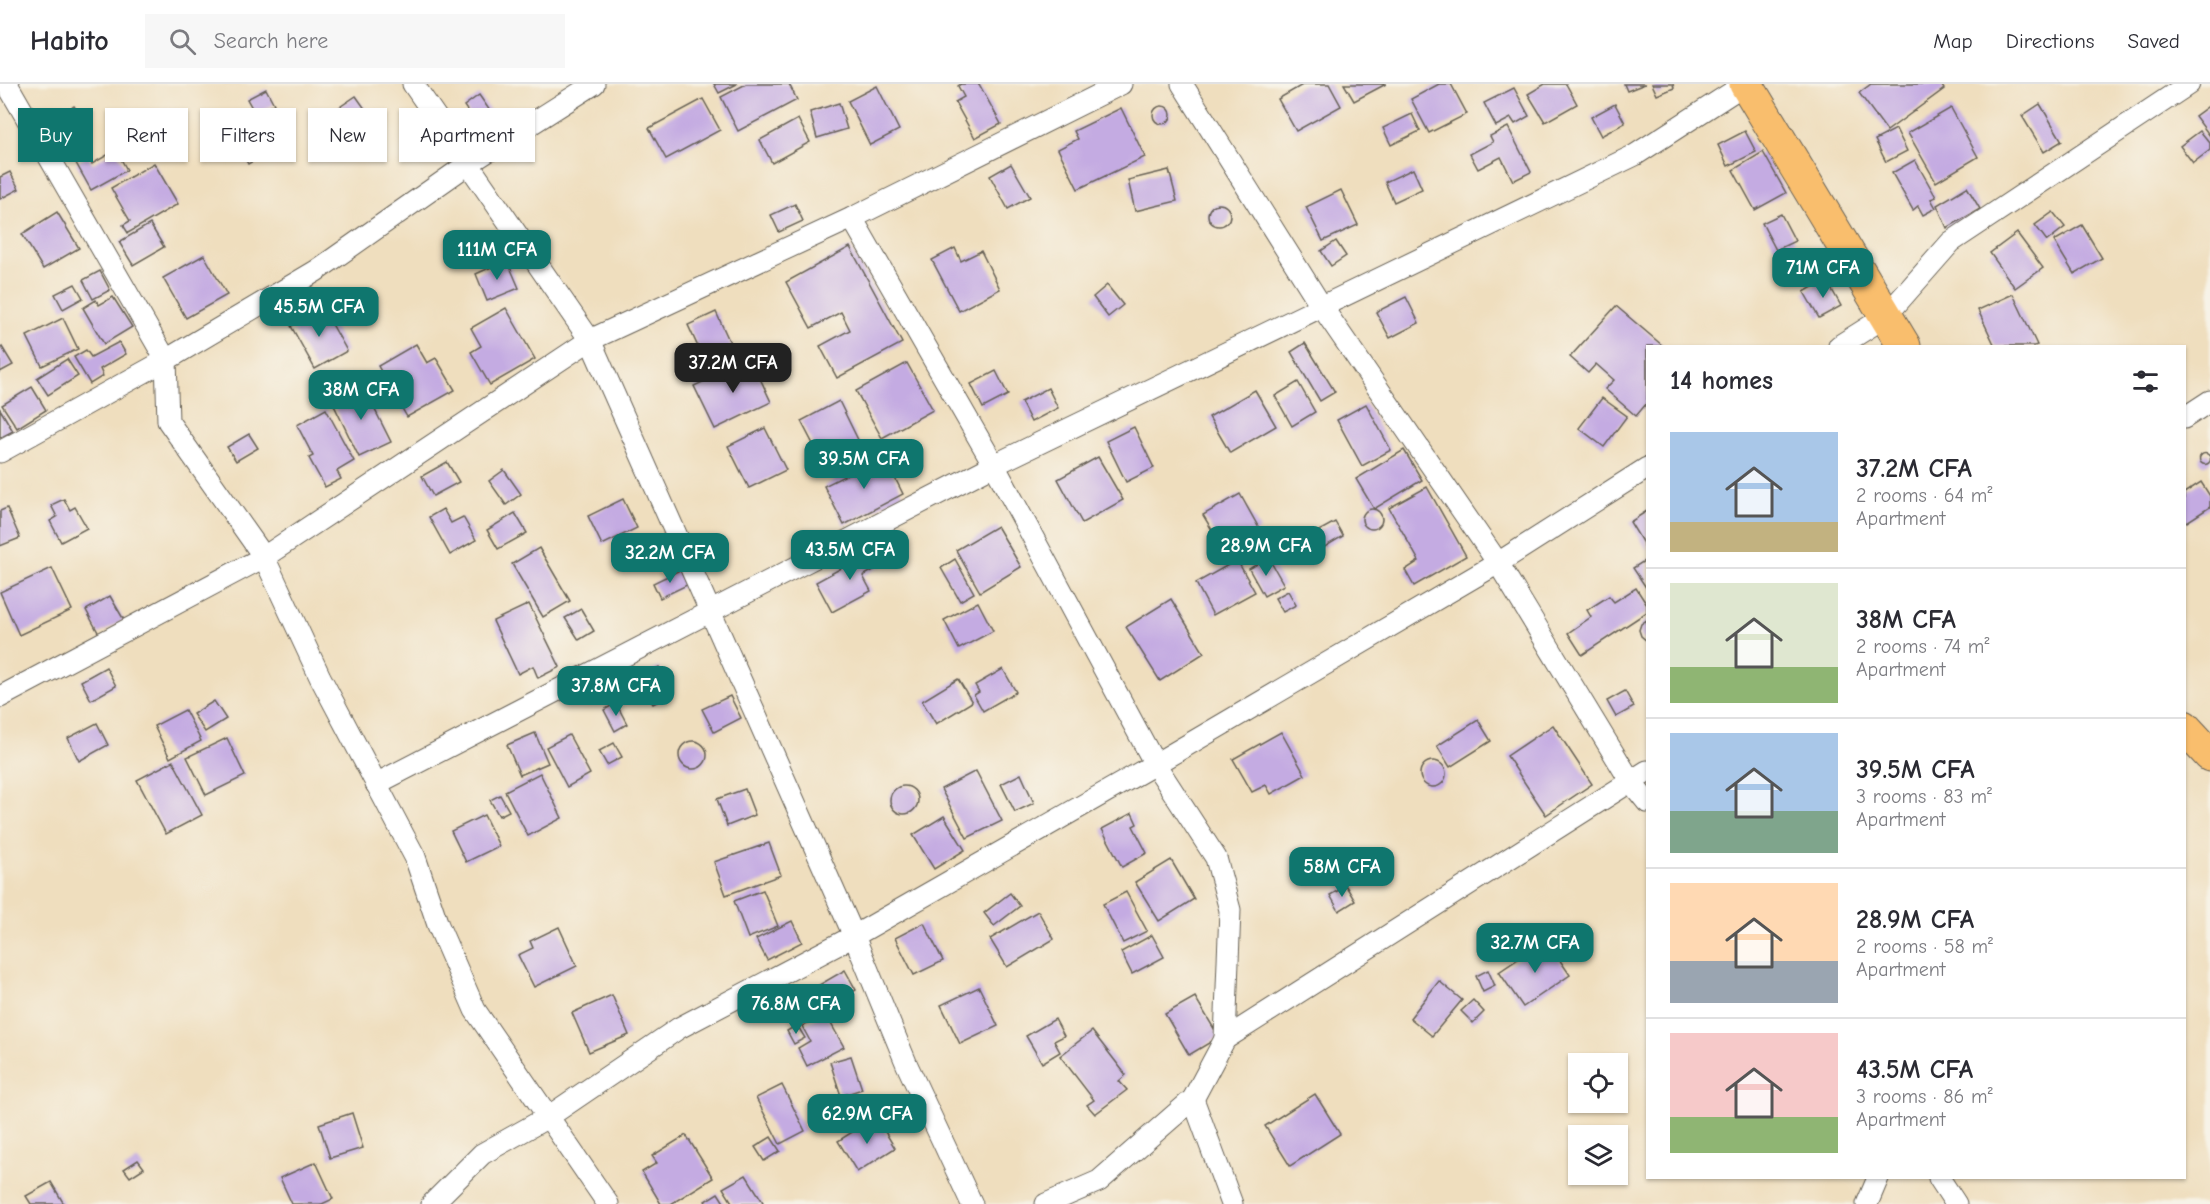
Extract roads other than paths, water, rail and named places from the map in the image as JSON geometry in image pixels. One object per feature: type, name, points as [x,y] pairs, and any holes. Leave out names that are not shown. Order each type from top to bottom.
[{"type":"main road","points":[[1746,84],[1903,345]]},
{"type":"main road","points":[[2186,729],[2210,754]]},
{"type":"street","points":[[7,84],[166,360],[168,421],[264,557],[320,677],[415,857],[438,925],[475,1010],[608,1204]]},
{"type":"street","points":[[413,84],[590,340],[854,936],[907,1065],[972,1204]]},
{"type":"street","points":[[0,452],[166,360],[316,271],[468,164],[594,84]]},
{"type":"street","points":[[0,697],[264,557],[590,340],[852,218],[1121,84]]},
{"type":"street","points":[[1182,84],[1322,307],[1498,563],[1639,777],[1646,799]]},
{"type":"street","points":[[376,784],[994,465],[1635,155],[1746,84]]},
{"type":"street","points":[[1841,345],[1885,317],[1952,242],[2189,84]]},
{"type":"street","points":[[852,218],[994,465],[1155,764],[1216,858],[1230,910],[1225,1039],[1193,1099],[1099,1181],[1046,1204]]},
{"type":"street","points":[[2186,417],[2210,401]]},
{"type":"street","points":[[432,1204],[482,1154],[548,1117],[679,1028],[854,936],[1155,764],[1498,563],[1646,469]]},
{"type":"street","points":[[1225,1039],[1639,777]]},
{"type":"street","points":[[1193,1099],[1232,1204]]},
{"type":"street","points":[[1867,1204],[1878,1179]]},
{"type":"street","points":[[1940,1179],[1956,1204]]}]
